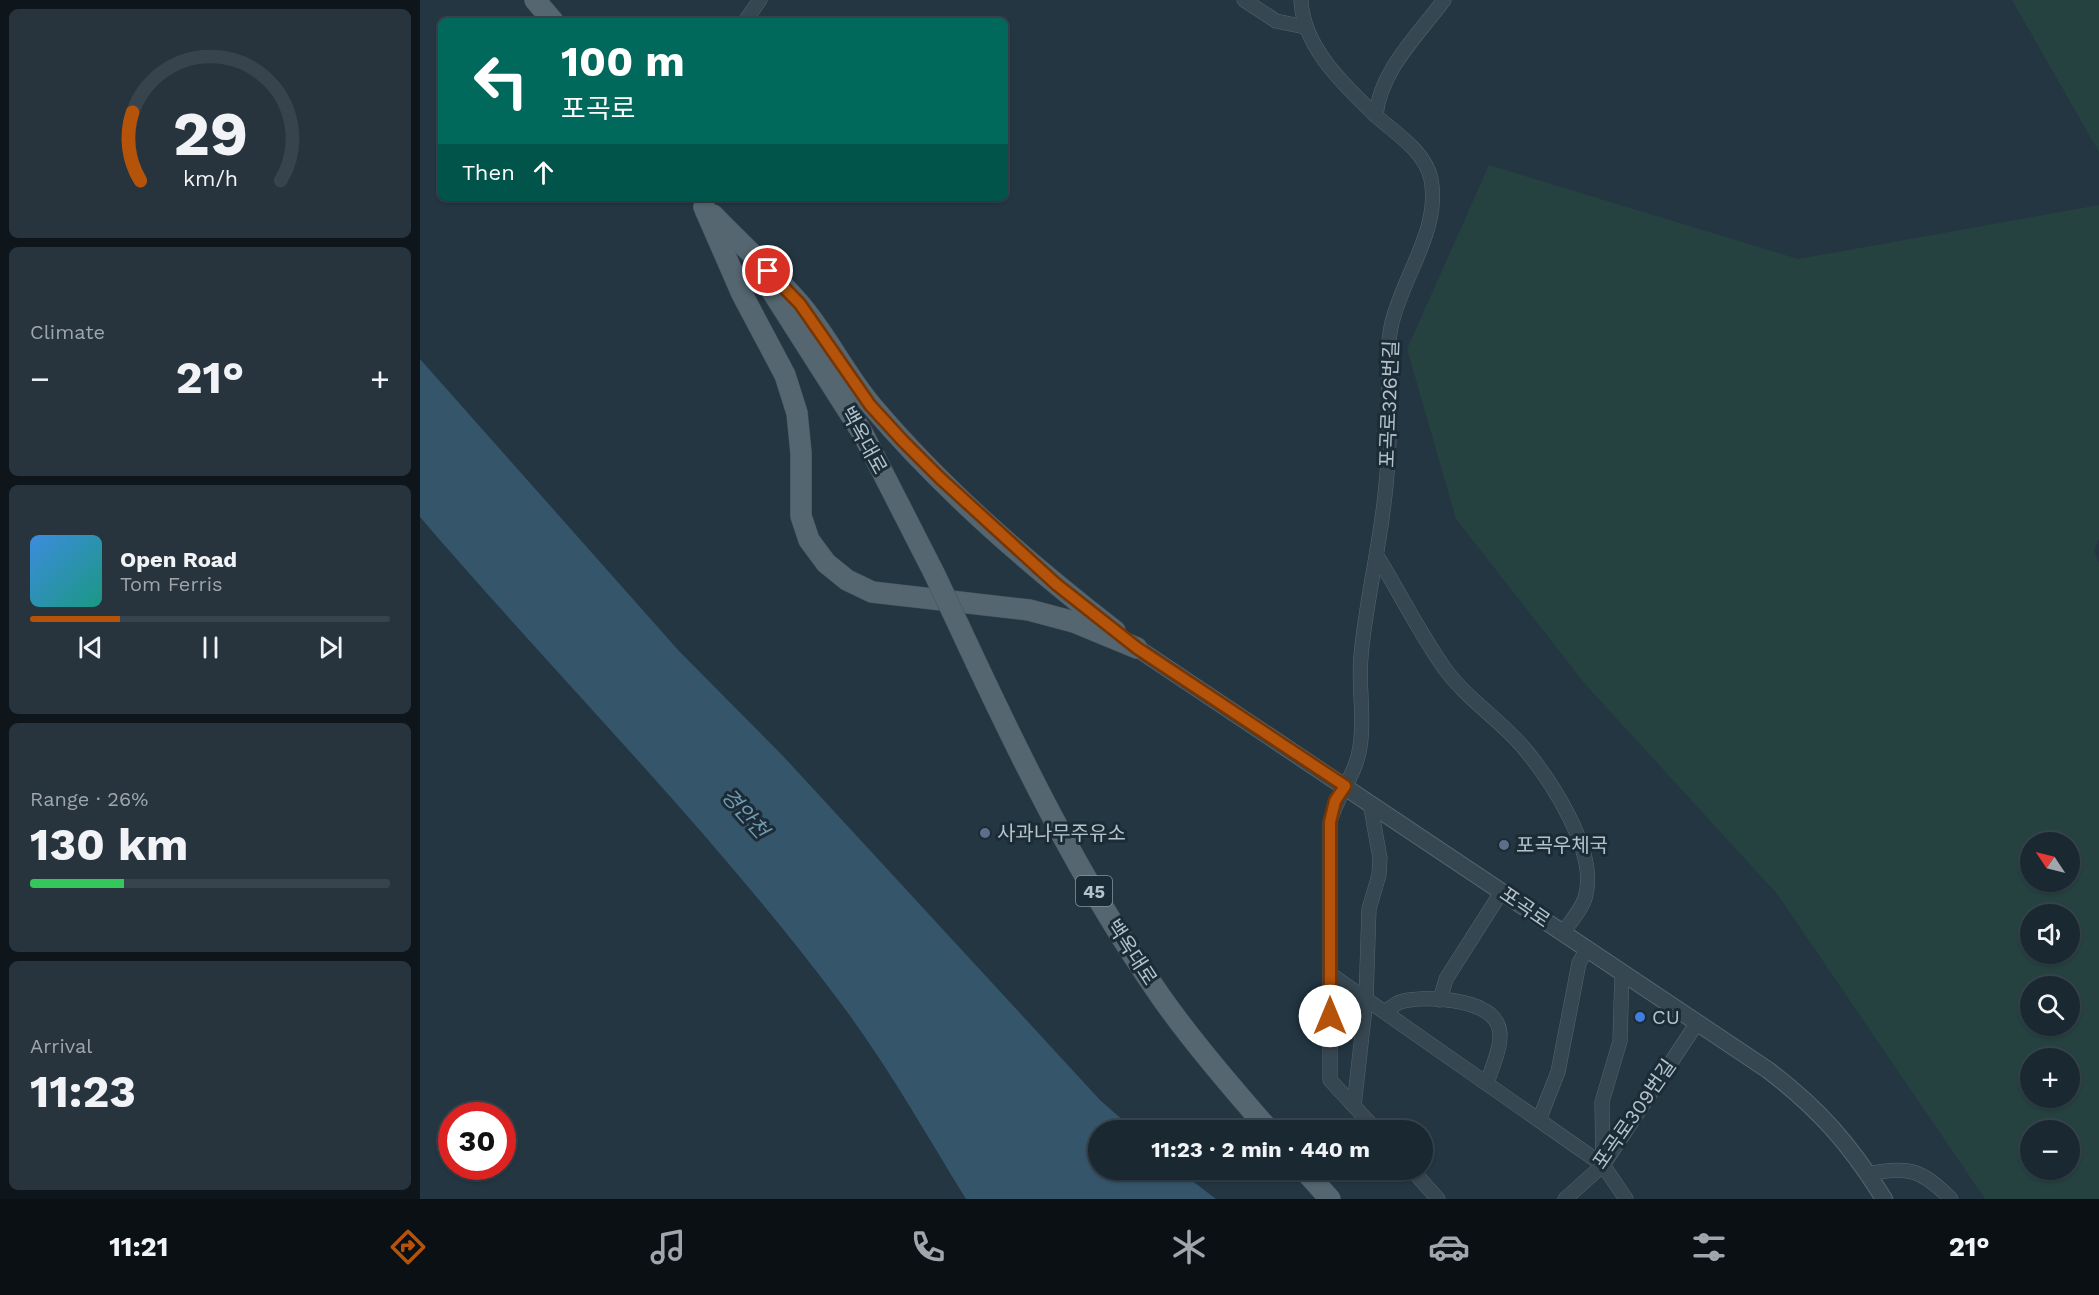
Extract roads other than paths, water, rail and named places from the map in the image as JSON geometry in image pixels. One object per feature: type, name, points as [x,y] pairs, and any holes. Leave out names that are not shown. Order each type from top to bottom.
[{"type":"main road","points":[[536,0],[551,18]]},
{"type":"main road","points":[[701,202],[800,304],[870,405],[940,478],[1056,584],[1137,648]]},
{"type":"main road","points":[[701,202],[742,294],[785,375],[797,413],[801,453],[801,516],[809,540],[826,563],[848,580],[872,592],[1029,610],[1074,622],[1137,648]]},
{"type":"main road","name":"백옥대로","points":[[701,202],[756,268],[831,381],[862,434],[934,573],[1027,770],[1127,945],[1199,1048],[1261,1120]]},
{"type":"main road","points":[[1313,1180],[1330,1199]]},
{"type":"street","points":[[747,18],[760,0]]},
{"type":"street","points":[[1244,0],[1276,21],[1305,27]]},
{"type":"street","name":"포곡로326번길","points":[[1300,0],[1305,27],[1314,48],[1376,115],[1401,135],[1419,156],[1431,178],[1432,203],[1426,230],[1391,326],[1388,361],[1390,421],[1386,483],[1361,657],[1360,745],[1355,768],[1335,801],[1330,822],[1330,1080],[1367,1120]]},
{"type":"street","points":[[1376,115],[1378,97],[1384,81],[1444,0]]},
{"type":"street","points":[[1377,556],[1445,669],[1467,694],[1522,746],[1556,794],[1575,832],[1588,870],[1586,895],[1563,933]]},
{"type":"street","name":"포곡로","points":[[1137,648],[1370,802],[1797,1092],[1830,1124],[1883,1198]]},
{"type":"street","points":[[1354,1106],[1366,999],[1368,909],[1380,875],[1380,858],[1370,802]]},
{"type":"street","points":[[1440,1000],[1446,979],[1502,891]]},
{"type":"street","points":[[1539,1120],[1558,1072],[1580,963],[1587,949]]},
{"type":"street","points":[[1603,1165],[1602,1102],[1620,1041],[1622,972]]},
{"type":"street","points":[[1330,974],[1603,1165],[1626,1199]]},
{"type":"street","points":[[1385,1012],[1400,1002],[1440,1000],[1461,1000],[1483,1011],[1498,1023],[1501,1035],[1487,1083]]},
{"type":"street","name":"포곡로309번길","points":[[1565,1199],[1603,1165],[1697,1023]]},
{"type":"street","points":[[1868,1174],[1895,1168],[1914,1171],[1951,1199]]},
{"type":"street","points":[[1421,1180],[1438,1199]]},
{"type":"water","name":"경안천","points":[[420,359],[679,651],[784,757],[1100,1100],[1123,1120],[1088,1120],[1088,1180],[1191,1180],[1216,1199],[966,1199],[871,1046],[787,934],[685,813],[420,517]]},
{"type":"place","name":"사과나무주유소","points":[[985,833]]},
{"type":"place","name":"포곡우체국","points":[[1504,845]]},
{"type":"place","name":"CU","points":[[1640,1017]]}]
